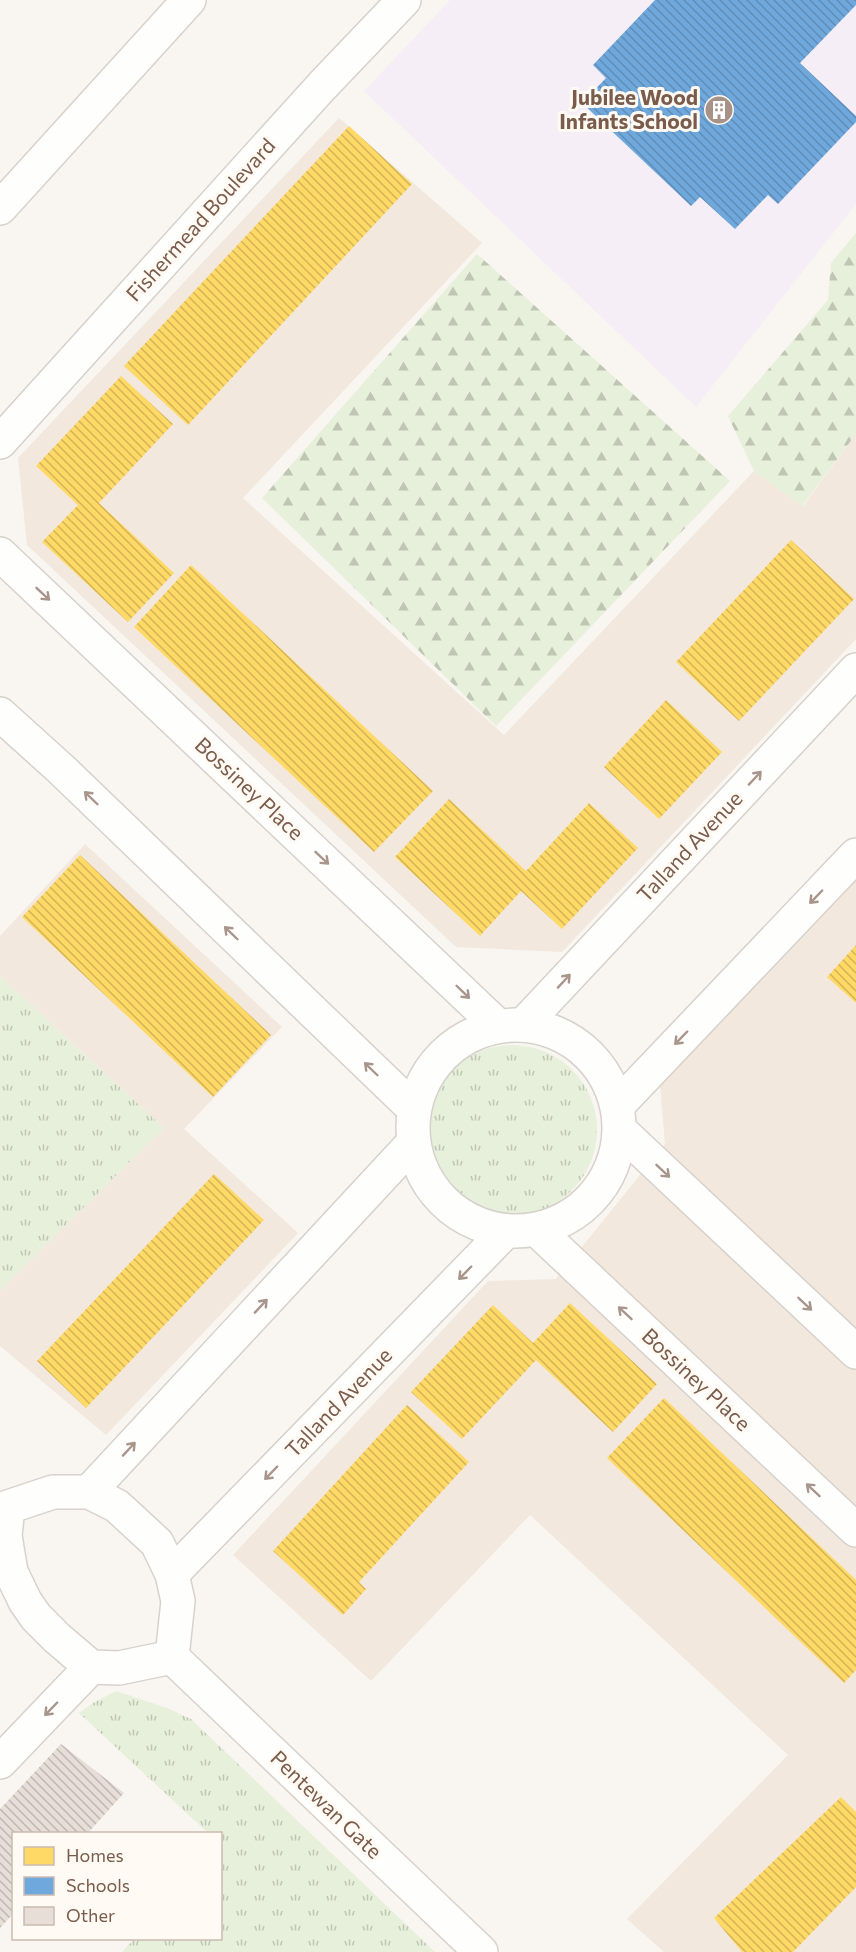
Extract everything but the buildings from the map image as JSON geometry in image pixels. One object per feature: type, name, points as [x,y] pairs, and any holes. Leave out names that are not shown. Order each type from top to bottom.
[{"type":"street","points":[[0,208],[189,0]]},
{"type":"street","name":"Fishermead Boulevard","points":[[0,442],[314,95],[404,0]]},
{"type":"street","name":"Bossiney Place","points":[[0,554],[511,1025]]},
{"type":"street","name":"Talland Avenue","points":[[511,1025],[856,670]]},
{"type":"street","points":[[0,714],[62,770],[414,1109]]},
{"type":"street","points":[[619,1118],[856,855]]},
{"type":"street","points":[[511,1025],[556,1032],[584,1049],[606,1074],[619,1118],[614,1165],[596,1195],[569,1218],[521,1231],[473,1222],[444,1203],[424,1176],[413,1143],[414,1109],[424,1080],[442,1054],[468,1036],[511,1025]]},
{"type":"street","points":[[619,1118],[856,1352]]},
{"type":"street","points":[[89,1492],[413,1143]]},
{"type":"street","name":"Bossiney Place","points":[[521,1231],[856,1530]]},
{"type":"street","name":"Talland Avenue","points":[[172,1574],[521,1231]]},
{"type":"street","points":[[53,1492],[89,1492],[117,1506],[157,1543],[172,1574],[178,1601],[172,1657],[119,1668],[91,1666],[36,1617],[5,1577],[4,1503],[53,1492]]},
{"type":"street","name":"Pentewan Gate","points":[[172,1657],[481,1952]]},
{"type":"street","points":[[0,1762],[91,1666]]},
{"type":"shaded area","points":[[450,0],[856,0],[856,204],[696,407],[364,91]]},
{"type":"shaded area","points":[[339,118],[482,243],[243,498],[504,735],[754,471],[803,506],[856,434],[856,639],[562,952],[456,947],[27,545],[18,458]]},
{"type":"shaded area","points":[[85,844],[282,1027],[184,1129],[298,1233],[106,1435],[0,1346],[0,1290],[164,1128],[0,976],[0,936]]},
{"type":"shaded area","points":[[856,879],[856,1952],[664,1952],[627,1919],[788,1755],[530,1515],[371,1681],[233,1555],[488,1281],[556,1279],[665,1144],[660,1085]]},
{"type":"green space","points":[[856,233],[856,434],[802,506],[754,471],[728,416],[828,300],[831,263]]},
{"type":"green space","points":[[477,254],[730,481],[496,726],[262,498]]},
{"type":"green space","points":[[0,976],[164,1128],[0,1290]]},
{"type":"green space","points":[[512,1045],[544,1052],[572,1070],[590,1098],[597,1130],[590,1162],[572,1190],[544,1208],[512,1215],[480,1208],[452,1190],[434,1162],[427,1130],[434,1098],[452,1070],[480,1052]]},
{"type":"green space","points":[[116,1691],[167,1708],[191,1719],[435,1952],[122,1952],[133,1940],[222,1940],[222,1832],[207,1832],[79,1713]]},
{"type":"place","name":"Jubilee Wood Infants School","points":[[719,110]]}]
